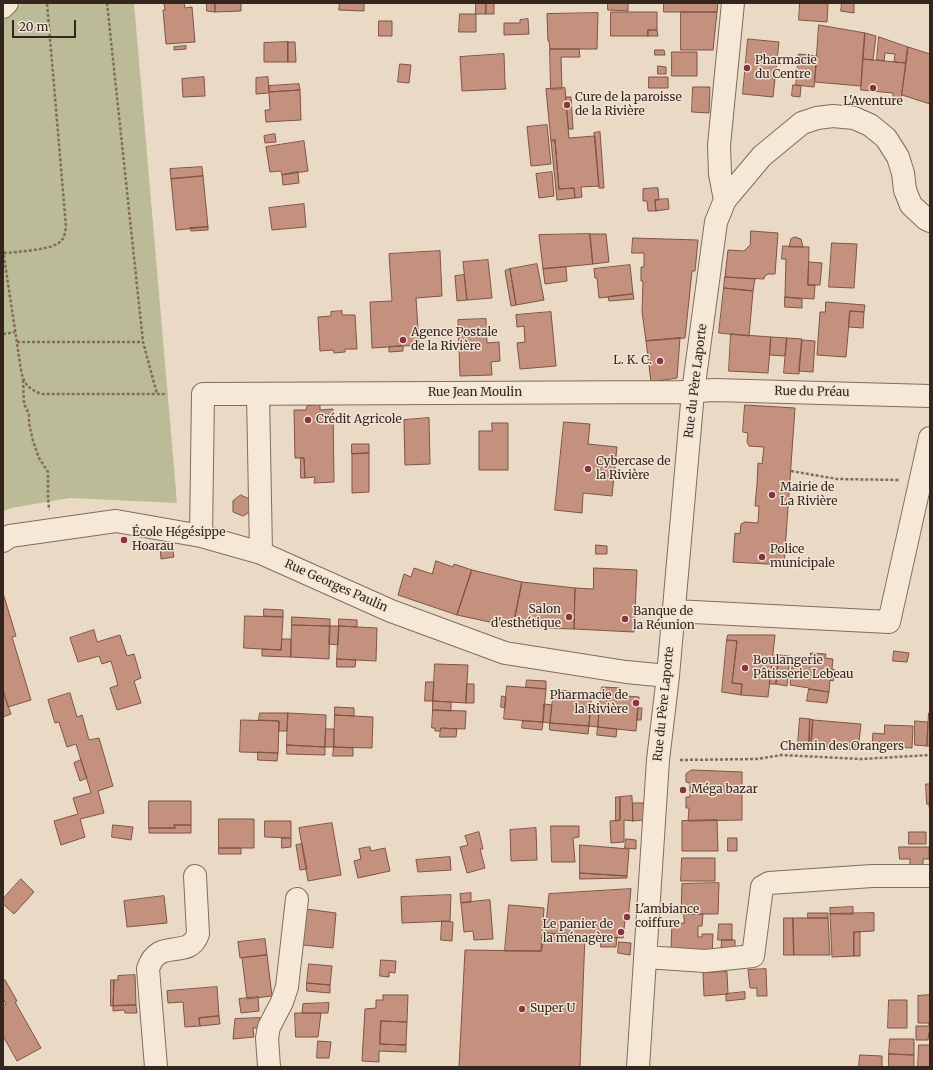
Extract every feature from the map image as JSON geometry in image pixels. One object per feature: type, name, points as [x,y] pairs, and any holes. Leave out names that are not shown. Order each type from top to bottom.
[{"type":"street","points":[[3,6],[7,3]]},
{"type":"street","points":[[725,200],[720,174],[719,145],[734,3]]},
{"type":"street","name":"Rue du Père Laporte","points":[[638,1067],[658,760],[668,676],[693,392],[716,222],[725,200],[762,156],[802,123],[817,118],[833,116],[854,118],[870,125],[886,138],[898,158],[903,173],[905,190],[911,205],[930,221]]},
{"type":"street","name":"Rue du Préau","points":[[693,392],[714,390],[930,396]]},
{"type":"street","name":"Rue Jean Moulin","points":[[201,536],[203,394],[693,392]]},
{"type":"street","points":[[258,394],[261,553]]},
{"type":"street","points":[[674,611],[889,622],[930,438]]},
{"type":"street","name":"Rue Georges Paulin","points":[[3,541],[10,536],[116,521],[201,536],[261,553],[391,611],[505,653],[626,672],[668,676]]},
{"type":"street","points":[[156,1067],[148,968],[150,961],[160,952],[190,946],[196,939],[198,934],[195,876]]},
{"type":"street","points":[[645,957],[705,961],[753,956],[762,887],[770,883],[872,876],[930,876]]},
{"type":"street","points":[[269,1067],[267,1038],[269,1027],[282,1002],[287,987],[297,899]]},
{"type":"path","points":[[4,253],[51,247],[62,241],[65,235],[66,227],[47,3]]},
{"type":"path","points":[[107,3],[143,342],[157,394]]},
{"type":"path","points":[[3,250],[17,342],[24,404],[29,414],[29,423],[33,441],[39,458],[48,472],[48,502],[53,530]]},
{"type":"path","points":[[3,334],[15,332]]},
{"type":"path","points":[[17,342],[143,342]]},
{"type":"path","points":[[22,379],[33,391],[42,394],[167,394]]},
{"type":"path","points":[[791,471],[837,479],[921,480]]},
{"type":"path","name":"Chemin des Orangers","points":[[658,760],[756,759],[782,755],[862,759],[930,755]]},
{"type":"green space","points":[[22,3],[134,3],[177,503],[70,498],[11,508],[3,511],[3,21]]},
{"type":"building","points":[[164,3],[184,3],[185,8],[192,7],[195,42],[166,44],[163,10],[165,10]]},
{"type":"building","points":[[207,3],[215,3],[215,12],[207,11]]},
{"type":"building","points":[[215,3],[241,3],[241,11],[215,12]]},
{"type":"building","points":[[340,3],[364,3],[364,11],[339,10]]},
{"type":"building","points":[[476,3],[486,3],[486,14],[476,14]]},
{"type":"building","points":[[486,3],[494,3],[494,14],[486,14]]},
{"type":"building","points":[[608,3],[628,3],[628,11],[608,10]]},
{"type":"building","points":[[664,3],[718,3],[717,12],[664,12]]},
{"type":"building","points":[[800,3],[828,3],[827,22],[799,20]]},
{"type":"building","points":[[842,3],[854,3],[854,13],[841,11]]},
{"type":"building","points":[[611,12],[657,12],[657,30],[648,30],[648,36],[611,36]]},
{"type":"building","points":[[681,12],[717,12],[713,50],[681,50]]},
{"type":"building","points":[[598,13],[597,49],[550,49],[548,41],[547,14]]},
{"type":"building","points":[[460,14],[476,14],[476,32],[459,32]]},
{"type":"building","points":[[528,19],[529,34],[504,35],[504,23],[520,23],[520,20]]},
{"type":"building","points":[[379,21],[392,21],[392,36],[379,36]]},
{"type":"building","points":[[819,25],[865,33],[861,86],[815,82]]},
{"type":"building","points":[[648,30],[657,30],[658,36],[648,36]]},
{"type":"building","points":[[865,33],[876,36],[873,60],[863,59]]},
{"type":"building","points":[[879,37],[908,47],[906,63],[894,62],[895,54],[885,53],[884,61],[877,60]]},
{"type":"building","points":[[748,39],[779,42],[773,97],[743,94]]},
{"type":"building","points":[[288,42],[288,62],[264,62],[264,43]]},
{"type":"building","points":[[288,42],[295,42],[296,62],[288,62]]},
{"type":"building","points":[[186,46],[186,49],[174,50],[174,47]]},
{"type":"building","points":[[908,47],[930,54],[930,104],[902,95]]},
{"type":"building","points":[[550,49],[579,49],[580,57],[561,57],[562,89],[551,89]]},
{"type":"building","points":[[655,50],[664,50],[665,55],[655,55]]},
{"type":"building","points":[[672,52],[697,52],[697,76],[672,76]]},
{"type":"building","points":[[504,54],[506,89],[462,91],[460,57]]},
{"type":"building","points":[[799,54],[817,56],[814,87],[796,85]]},
{"type":"building","points":[[863,59],[906,63],[901,99],[893,98],[893,93],[861,90]]},
{"type":"building","points":[[400,64],[411,65],[409,83],[398,82]]},
{"type":"building","points":[[658,66],[666,67],[666,74],[658,74]]},
{"type":"building","points":[[204,77],[205,96],[183,97],[182,79]]},
{"type":"building","points":[[268,77],[269,92],[300,90],[301,120],[266,122],[265,110],[270,110],[269,93],[256,94],[256,78]]},
{"type":"building","points":[[649,77],[668,77],[668,88],[649,88]]},
{"type":"building","points":[[299,84],[300,90],[269,92],[269,86]]},
{"type":"building","points":[[793,85],[801,86],[800,97],[792,96]]},
{"type":"building","points":[[693,87],[710,87],[709,113],[692,112]]},
{"type":"building","points":[[565,88],[569,138],[595,136],[599,186],[581,187],[582,197],[575,198],[574,188],[559,189],[555,140],[551,141],[546,89]]},
{"type":"building","points":[[566,97],[571,97],[573,129],[569,129]]},
{"type":"building","points":[[547,125],[551,164],[531,166],[527,127]]},
{"type":"building","points":[[600,132],[604,188],[599,188],[594,133]]},
{"type":"building","points":[[275,134],[276,142],[265,143],[264,136]]},
{"type":"building","points":[[555,140],[559,189],[574,188],[575,198],[557,200],[551,141]]},
{"type":"building","points":[[304,141],[308,171],[282,175],[281,171],[270,172],[266,147]]},
{"type":"building","points":[[202,167],[203,176],[171,179],[170,169]]},
{"type":"building","points":[[298,172],[299,183],[283,185],[282,175]]},
{"type":"building","points":[[552,172],[554,196],[539,198],[536,174]]},
{"type":"building","points":[[203,176],[208,227],[176,230],[171,179]]},
{"type":"building","points":[[658,188],[659,200],[655,200],[656,211],[648,211],[647,201],[643,201],[643,189]]},
{"type":"building","points":[[668,199],[669,209],[656,211],[655,200]]},
{"type":"building","points":[[304,204],[306,227],[272,230],[269,208]]},
{"type":"building","points":[[208,227],[208,230],[191,231],[190,228]]},
{"type":"building","points":[[751,231],[778,233],[775,274],[768,274],[764,277],[764,279],[725,277],[728,250],[744,251],[750,245]]},
{"type":"building","points":[[590,234],[606,234],[609,262],[593,264]]},
{"type":"building","points":[[590,234],[593,264],[543,269],[539,235]]},
{"type":"building","points":[[795,237],[801,239],[803,247],[789,247],[791,239]]},
{"type":"building","points":[[633,238],[698,240],[695,271],[692,271],[685,338],[646,341],[642,312],[643,281],[641,281],[641,267],[644,267],[644,253],[632,253]]},
{"type":"building","points":[[832,243],[857,244],[854,288],[829,287]]},
{"type":"building","points":[[783,246],[809,247],[808,285],[815,285],[814,299],[785,297],[786,259],[782,259]]},
{"type":"building","points":[[440,251],[442,296],[416,298],[419,345],[372,348],[370,302],[392,301],[389,254]]},
{"type":"building","points":[[488,260],[492,298],[467,300],[463,262]]},
{"type":"building","points":[[809,262],[822,263],[820,285],[808,285]]},
{"type":"building","points":[[537,264],[544,300],[516,305],[510,269]]},
{"type":"building","points":[[630,265],[633,294],[599,298],[597,278],[595,278],[594,269]]},
{"type":"building","points":[[566,267],[567,281],[545,284],[543,269]]},
{"type":"building","points":[[510,269],[516,305],[511,306],[505,271]]},
{"type":"building","points":[[464,275],[467,300],[457,301],[455,276]]},
{"type":"building","points":[[725,277],[755,279],[753,291],[724,288]]},
{"type":"building","points":[[724,288],[753,291],[749,336],[719,333]]},
{"type":"building","points":[[633,294],[634,299],[609,301],[608,297]]},
{"type":"building","points":[[785,297],[802,299],[802,308],[785,307]]},
{"type":"building","points":[[826,302],[865,305],[864,312],[850,311],[846,357],[817,355],[820,312],[825,312]]},
{"type":"building","points":[[342,311],[342,315],[355,315],[357,349],[345,349],[345,352],[334,353],[333,350],[320,351],[318,317],[331,316],[331,312]]},
{"type":"building","points":[[850,311],[864,312],[863,328],[849,327]]},
{"type":"building","points":[[551,312],[556,366],[520,369],[517,343],[525,342],[524,326],[517,327],[516,315]]},
{"type":"building","points":[[486,319],[487,343],[499,342],[500,361],[491,362],[492,375],[460,376],[458,320]]},
{"type":"building","points":[[731,334],[771,337],[768,373],[729,371]]},
{"type":"building","points":[[771,337],[787,338],[785,356],[770,355]]},
{"type":"building","points":[[680,338],[677,378],[651,382],[646,341]]},
{"type":"building","points":[[787,338],[802,339],[799,374],[784,373]]},
{"type":"building","points":[[802,340],[815,341],[813,372],[799,371]]},
{"type":"building","points":[[403,346],[403,351],[389,352],[389,347]]},
{"type":"building","points":[[320,405],[320,410],[333,409],[334,482],[314,483],[315,477],[305,478],[304,458],[295,458],[294,410],[306,410],[307,406]]},
{"type":"building","name":"Mairie de La Rivière","points":[[745,405],[795,408],[784,565],[733,562],[735,533],[740,534],[741,524],[745,522],[758,523],[759,506],[755,506],[758,463],[762,464],[764,447],[749,446],[747,442],[748,433],[743,432]]},
{"type":"building","points":[[429,418],[430,464],[405,465],[404,420]]},
{"type":"building","points":[[564,422],[590,424],[588,444],[617,447],[612,496],[583,493],[582,513],[555,510]]},
{"type":"building","points":[[492,423],[508,423],[508,470],[479,470],[479,431],[492,431]]},
{"type":"building","points":[[352,444],[369,444],[369,453],[352,454]]},
{"type":"building","points":[[369,453],[369,492],[352,493],[352,454]]},
{"type":"building","points":[[301,458],[304,458],[305,478],[301,478]]},
{"type":"building","points":[[241,495],[251,500],[251,511],[243,516],[233,512],[233,501]]},
{"type":"building","points":[[596,545],[607,546],[607,554],[596,554]]},
{"type":"building","points":[[172,546],[174,557],[161,559],[160,547]]},
{"type":"building","points":[[436,561],[453,567],[454,564],[472,570],[457,615],[398,595],[404,574],[411,577],[414,568],[432,574]]},
{"type":"building","points":[[594,568],[637,570],[634,632],[574,629],[575,588],[593,589]]},
{"type":"building","points":[[472,570],[522,582],[513,627],[457,615]]},
{"type":"building","points":[[522,582],[575,588],[574,629],[513,627]]},
{"type":"building","points":[[3,593],[16,636],[12,637],[31,700],[8,707],[3,689]]},
{"type":"building","points":[[264,609],[283,610],[283,617],[264,616]]},
{"type":"building","points":[[245,616],[283,617],[281,650],[244,648]]},
{"type":"building","points":[[292,617],[330,619],[330,626],[292,625]]},
{"type":"building","points":[[339,619],[357,620],[357,627],[339,626]]},
{"type":"building","points":[[292,625],[330,626],[329,659],[291,657]]},
{"type":"building","points":[[330,626],[339,626],[338,645],[329,644]]},
{"type":"building","points":[[339,626],[377,628],[376,661],[337,659]]},
{"type":"building","points":[[94,630],[97,642],[120,635],[127,656],[134,654],[141,678],[134,681],[141,703],[117,710],[110,688],[118,685],[111,661],[102,664],[99,656],[78,662],[70,638]]},
{"type":"building","points":[[728,635],[775,635],[768,697],[741,695],[742,684],[732,683],[737,641],[727,640]]},
{"type":"building","points":[[282,639],[291,639],[291,657],[262,656],[262,649],[281,650]]},
{"type":"building","points":[[727,640],[737,641],[732,683],[742,684],[741,695],[722,692]]},
{"type":"building","points":[[894,651],[909,653],[907,662],[893,661]]},
{"type":"building","points":[[811,653],[826,654],[825,658],[833,659],[832,669],[835,670],[833,681],[830,680],[829,692],[790,685],[793,658],[810,660]]},
{"type":"building","points":[[773,655],[779,655],[776,684],[770,684]]},
{"type":"building","points":[[779,655],[790,656],[787,686],[776,684]]},
{"type":"building","points":[[337,659],[356,660],[355,667],[337,667]]},
{"type":"building","points":[[435,664],[468,665],[466,703],[433,701]]},
{"type":"building","points":[[527,680],[546,681],[546,689],[526,687]]},
{"type":"building","points":[[426,682],[434,682],[433,701],[425,701]]},
{"type":"building","points":[[467,684],[474,684],[474,703],[466,703]]},
{"type":"building","points":[[507,686],[546,689],[543,722],[504,719]]},
{"type":"building","points":[[602,687],[620,688],[619,695],[601,694]]},
{"type":"building","points":[[809,689],[829,692],[827,703],[807,701]]},
{"type":"building","points":[[554,690],[592,693],[589,726],[550,723]]},
{"type":"building","points":[[70,693],[77,717],[82,715],[89,740],[99,738],[113,786],[98,791],[104,813],[80,819],[85,837],[61,845],[54,821],[78,814],[73,798],[91,793],[76,744],[67,747],[59,722],[55,723],[48,700]]},
{"type":"building","points":[[601,694],[639,697],[636,731],[598,727]]},
{"type":"building","points":[[502,696],[506,697],[505,708],[501,707]]},
{"type":"building","points":[[3,697],[5,697],[11,714],[3,717]]},
{"type":"building","points":[[433,701],[451,702],[451,711],[433,710]]},
{"type":"building","points":[[544,704],[552,705],[550,723],[543,722]]},
{"type":"building","points":[[335,707],[354,708],[354,716],[335,715]]},
{"type":"building","points":[[591,708],[599,709],[598,727],[589,726]]},
{"type":"building","points":[[638,708],[642,708],[641,720],[637,720]]},
{"type":"building","points":[[433,710],[466,711],[465,729],[441,728],[440,731],[435,731],[435,728],[432,728]]},
{"type":"building","points":[[260,713],[288,713],[287,731],[279,731],[279,721],[259,720]]},
{"type":"building","points":[[288,713],[326,715],[325,747],[287,745]]},
{"type":"building","points":[[929,713],[930,746],[927,746]]},
{"type":"building","points":[[335,715],[373,717],[372,748],[334,747]]},
{"type":"building","points":[[800,718],[810,719],[809,745],[798,744]]},
{"type":"building","points":[[810,719],[813,720],[811,745],[809,745]]},
{"type":"building","points":[[241,720],[279,721],[278,753],[240,752]]},
{"type":"building","points":[[813,720],[861,724],[858,750],[811,745]]},
{"type":"building","points":[[523,721],[543,722],[542,730],[522,728]]},
{"type":"building","points":[[915,721],[928,722],[927,746],[915,745]]},
{"type":"building","points":[[550,723],[589,726],[588,734],[550,730]]},
{"type":"building","points":[[885,725],[913,726],[912,748],[872,746],[873,733],[884,734]]},
{"type":"building","points":[[598,727],[617,729],[616,737],[597,735]]},
{"type":"building","points":[[441,728],[457,729],[456,737],[440,737]]},
{"type":"building","points":[[326,729],[334,729],[334,747],[325,747]]},
{"type":"building","points":[[287,745],[325,747],[325,755],[287,754]]},
{"type":"building","points":[[334,747],[353,748],[353,756],[333,756]]},
{"type":"building","points":[[258,752],[278,753],[277,761],[258,760]]},
{"type":"building","points":[[81,760],[87,778],[80,781],[74,763]]},
{"type":"building","points":[[692,770],[742,772],[742,820],[688,821],[689,808],[686,808],[686,797],[690,797],[690,783],[686,782],[686,774]]},
{"type":"building","points":[[926,784],[930,784],[930,815],[929,804],[927,804]]},
{"type":"building","points":[[632,796],[633,821],[624,820],[624,842],[611,843],[610,821],[620,820],[620,797]]},
{"type":"building","points":[[616,797],[620,797],[620,820],[616,821]]},
{"type":"building","points":[[149,801],[191,801],[191,825],[174,825],[175,828],[149,828]]},
{"type":"building","points":[[633,803],[644,803],[644,820],[633,821]]},
{"type":"building","points":[[219,819],[254,819],[254,848],[219,848]]},
{"type":"building","points":[[717,820],[718,851],[682,851],[682,821]]},
{"type":"building","points":[[265,821],[291,821],[291,838],[265,837]]},
{"type":"building","points":[[332,823],[341,875],[308,881],[299,828]]},
{"type":"building","points":[[113,825],[133,827],[131,840],[112,837]]},
{"type":"building","points":[[174,825],[191,825],[191,833],[149,833],[149,828],[175,828]]},
{"type":"building","points":[[551,826],[579,826],[579,837],[573,838],[575,862],[552,862]]},
{"type":"building","points":[[536,828],[537,860],[511,861],[510,830]]},
{"type":"building","points":[[479,832],[483,849],[480,849],[485,868],[467,873],[460,847],[468,845],[465,836]]},
{"type":"building","points":[[909,832],[926,832],[926,844],[909,844]]},
{"type":"building","points":[[282,838],[291,838],[291,847],[282,848]]},
{"type":"building","points":[[728,838],[737,838],[737,851],[728,851]]},
{"type":"building","points":[[626,839],[636,840],[636,849],[625,848]]},
{"type":"building","points":[[302,844],[307,869],[300,870],[296,845]]},
{"type":"building","points":[[580,845],[629,849],[627,876],[580,873]]},
{"type":"building","points":[[370,847],[371,851],[385,848],[390,871],[358,878],[354,861],[361,859],[359,849]]},
{"type":"building","points":[[899,847],[929,847],[929,859],[923,859],[923,870],[910,870],[910,859],[900,859]]},
{"type":"building","points":[[219,848],[241,848],[241,854],[219,854]]},
{"type":"building","points":[[450,857],[451,870],[418,872],[416,860]]},
{"type":"building","points":[[682,858],[715,858],[715,881],[681,881]]},
{"type":"building","points":[[580,873],[627,876],[627,878],[580,879]]},
{"type":"building","points":[[21,879],[34,892],[14,914],[3,904],[3,899]]},
{"type":"building","points":[[719,883],[718,914],[681,914],[682,884]]},
{"type":"building","points":[[631,889],[628,920],[625,920],[623,938],[545,933],[549,894]]},
{"type":"building","points":[[471,893],[471,902],[461,903],[460,894]]},
{"type":"building","points":[[451,895],[450,921],[402,923],[401,897]]},
{"type":"building","points":[[164,896],[167,923],[127,927],[124,901]]},
{"type":"building","points":[[490,900],[493,939],[474,940],[473,931],[464,932],[461,903]]},
{"type":"building","points":[[509,905],[544,908],[541,951],[505,951]]},
{"type":"building","points":[[853,907],[853,914],[830,914],[830,908]]},
{"type":"building","points":[[306,909],[336,913],[333,948],[303,945]]},
{"type":"building","points":[[808,913],[828,913],[828,918],[808,918]]},
{"type":"building","points":[[874,913],[874,931],[854,932],[854,956],[832,957],[830,914]]},
{"type":"building","points":[[684,914],[703,914],[702,926],[698,926],[698,937],[702,937],[702,934],[713,934],[712,957],[671,948],[672,923],[684,923]]},
{"type":"building","points":[[784,918],[793,918],[794,955],[784,955]]},
{"type":"building","points":[[793,918],[828,918],[830,955],[794,955]]},
{"type":"building","points":[[442,921],[453,922],[452,941],[441,940]]},
{"type":"building","points":[[719,924],[732,924],[732,940],[718,940]]},
{"type":"building","points":[[854,932],[860,932],[860,956],[854,956]]},
{"type":"building","name":"Super U","points":[[545,933],[585,935],[580,1067],[459,1067],[465,950],[541,951]]},
{"type":"building","points":[[601,936],[617,938],[616,947],[601,947]]},
{"type":"building","points":[[265,939],[267,955],[240,958],[238,942]]},
{"type":"building","points":[[722,940],[735,940],[735,955],[721,954]]},
{"type":"building","points":[[619,942],[631,943],[630,955],[618,953]]},
{"type":"building","points":[[267,955],[272,996],[247,999],[242,958]]},
{"type":"building","points":[[381,960],[396,961],[395,973],[389,972],[389,977],[380,976]]},
{"type":"building","points":[[309,964],[332,966],[330,985],[307,983]]},
{"type":"building","points":[[766,969],[767,996],[757,996],[757,988],[750,988],[748,970]]},
{"type":"building","points":[[727,972],[728,994],[704,996],[703,973]]},
{"type":"building","points":[[135,975],[136,1005],[113,1006],[114,980],[118,980],[118,976]]},
{"type":"building","points":[[5,980],[17,1001],[15,1002],[41,1048],[17,1061],[3,1036],[3,1006],[6,1004],[3,999],[3,982]]},
{"type":"building","points":[[111,980],[114,980],[113,1006],[111,1006]]},
{"type":"building","points":[[307,983],[330,985],[330,993],[307,991]]},
{"type":"building","points":[[217,987],[219,1016],[199,1018],[200,1026],[185,1027],[183,1002],[168,1003],[167,991]]},
{"type":"building","points":[[745,992],[745,999],[726,1001],[726,994]]},
{"type":"building","points":[[383,995],[408,995],[407,1022],[381,1021],[380,1044],[406,1045],[406,1052],[379,1051],[379,1062],[362,1061],[365,1009],[376,1008],[376,1000],[383,1000]]},
{"type":"building","points":[[930,995],[930,1023],[918,1023],[918,996]]},
{"type":"building","points":[[258,997],[259,1011],[241,1013],[239,999]]},
{"type":"building","points":[[889,1000],[907,1000],[907,1028],[888,1028]]},
{"type":"building","points":[[329,1003],[328,1013],[302,1013],[303,1004]]},
{"type":"building","points":[[136,1005],[137,1013],[125,1013],[124,1010],[113,1011],[113,1006]]},
{"type":"building","points":[[295,1013],[321,1013],[318,1037],[296,1037]]},
{"type":"building","points":[[219,1016],[220,1024],[200,1026],[199,1018]]},
{"type":"building","points":[[260,1018],[261,1028],[253,1028],[254,1037],[233,1039],[235,1019]]},
{"type":"building","points":[[381,1021],[407,1022],[406,1045],[380,1044]]},
{"type":"building","points":[[929,1023],[930,1032],[928,1040],[916,1040],[916,1026],[929,1026]]},
{"type":"building","points":[[890,1039],[914,1039],[914,1055],[889,1054]]},
{"type":"building","points":[[318,1041],[331,1042],[329,1058],[317,1058]]},
{"type":"building","points":[[919,1045],[930,1045],[930,1067],[918,1067]]},
{"type":"building","points":[[889,1054],[914,1055],[914,1067],[889,1067]]},
{"type":"building","points":[[860,1055],[882,1056],[882,1067],[859,1067]]},
{"type":"place","name":"Pharmacie du Centre","points":[[747,68]]},
{"type":"place","name":"L'Aventure","points":[[873,88]]},
{"type":"place","name":"Cure de la paroisse de la Rivière","points":[[567,105]]},
{"type":"place","name":"Agence Postale de la Rivière","points":[[403,340]]},
{"type":"place","name":"L. K. C.","points":[[660,361]]},
{"type":"place","name":"Crédit Agricole","points":[[308,420]]},
{"type":"place","name":"Cybercase de la Rivière","points":[[588,469]]},
{"type":"place","name":"Mairie de La Rivière","points":[[772,495]]},
{"type":"place","name":"École Hégésippe Hoarau","points":[[124,540]]},
{"type":"place","name":"Police municipale","points":[[762,557]]},
{"type":"place","name":"Salon d'esthétique","points":[[569,617]]},
{"type":"place","name":"Banque de la Réunion","points":[[625,619]]},
{"type":"place","name":"Boulangerie Pâtisserie Lebeau","points":[[745,668]]},
{"type":"place","name":"Pharmacie de la Rivière","points":[[636,703]]},
{"type":"place","name":"Méga bazar","points":[[683,790]]},
{"type":"place","name":"L'ambiance coiffure","points":[[627,917]]},
{"type":"place","name":"Le panier de la ménagère","points":[[621,932]]},
{"type":"place","name":"Super U","points":[[522,1009]]}]
